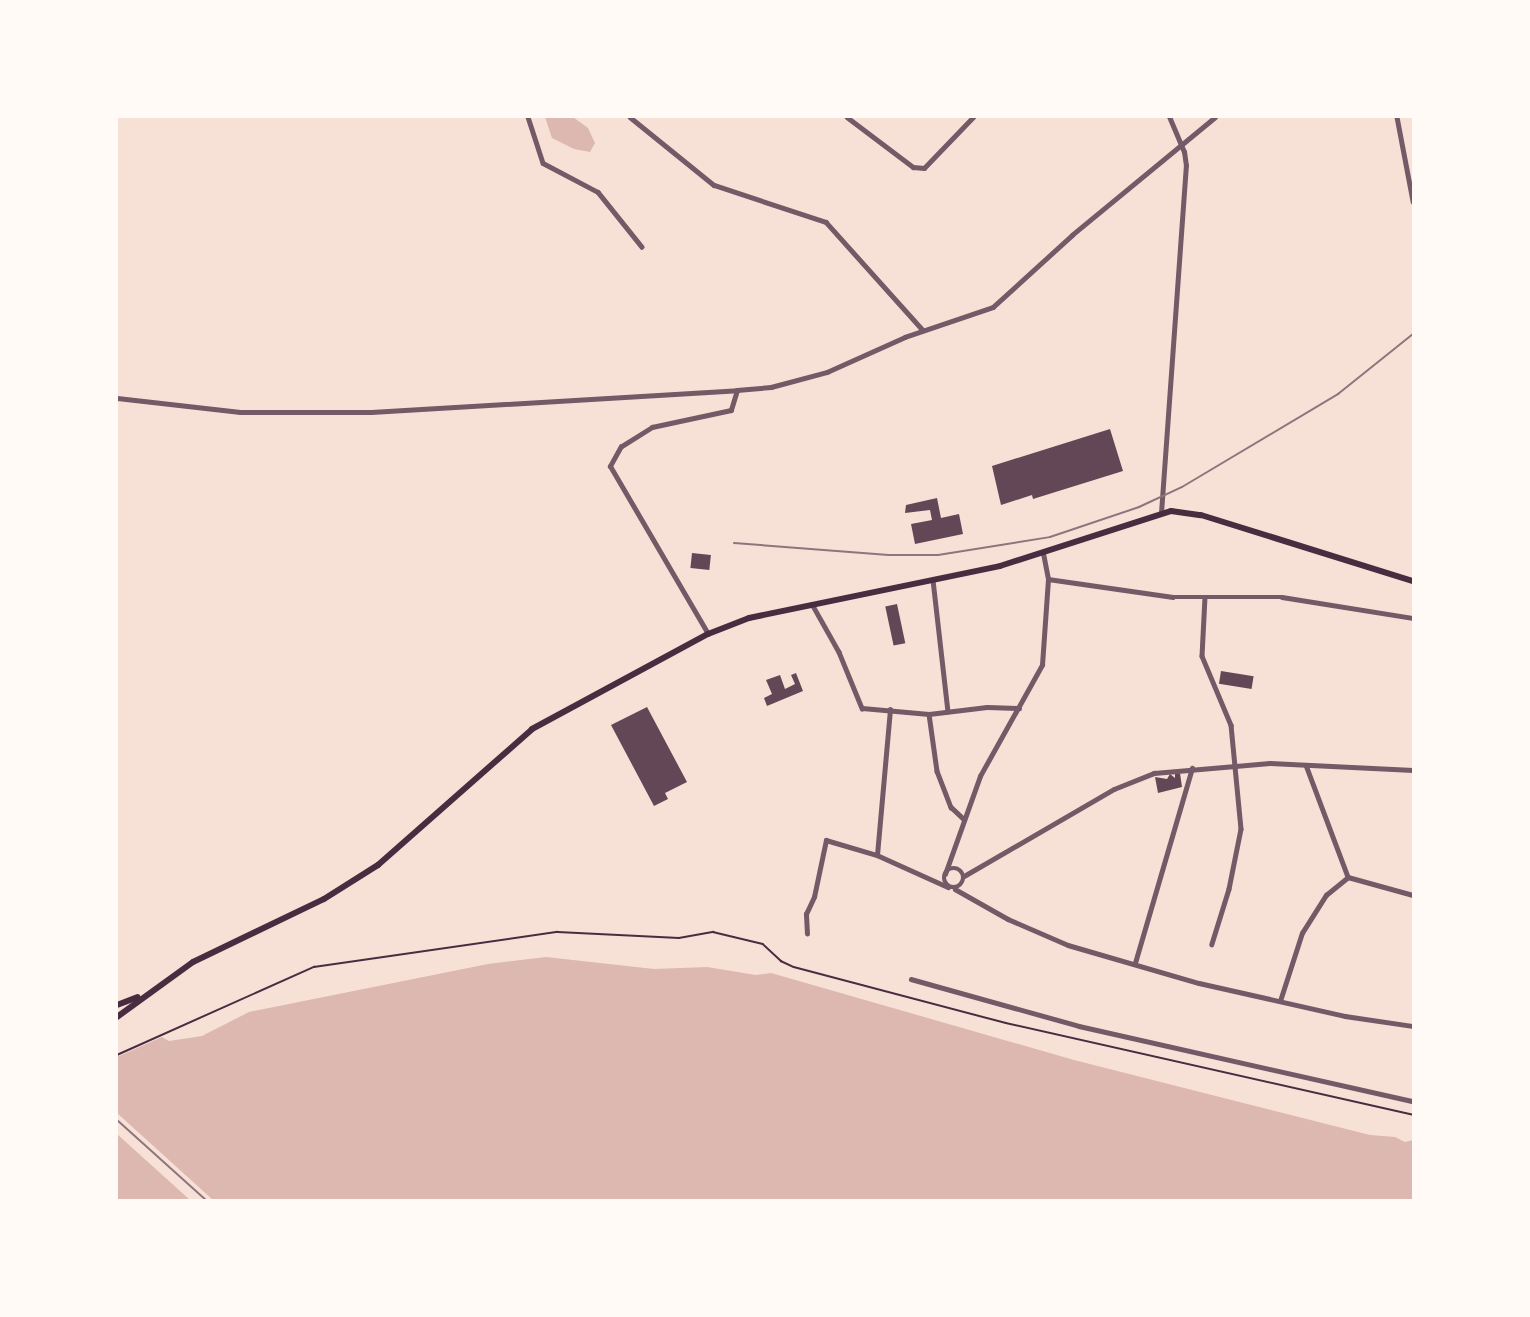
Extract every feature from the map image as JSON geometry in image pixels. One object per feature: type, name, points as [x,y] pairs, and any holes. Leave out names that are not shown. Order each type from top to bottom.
[{"type":"main road","points":[[117,1017],[144,994],[194,962],[356,880],[398,849],[532,729],[708,634],[749,618],[933,580],[1043,553],[1161,513],[1202,515],[1413,581]]},
{"type":"main road","points":[[117,1005],[144,994]]},
{"type":"street","points":[[528,117],[543,163],[598,192],[642,247]]},
{"type":"street","points":[[630,117],[714,185],[826,222],[923,330]]},
{"type":"street","points":[[847,117],[913,167],[924,168],[974,117]]},
{"type":"street","points":[[1161,513],[1186,166],[1181,144],[1169,117]]},
{"type":"street","points":[[117,398],[240,412],[371,412],[771,387],[827,372],[923,330],[977,314],[1002,301],[1072,235],[1215,117]]},
{"type":"street","points":[[1397,117],[1413,201]]},
{"type":"street","points":[[708,634],[612,472],[611,459],[621,446],[652,427],[731,410],[737,390]]},
{"type":"street","points":[[948,887],[945,875],[949,860],[980,776],[1038,676],[1044,654],[1048,579],[1043,553]]},
{"type":"street","points":[[1048,579],[1151,595],[1282,597],[1413,618]]},
{"type":"street","points":[[933,580],[948,711]]},
{"type":"street","points":[[1205,597],[1202,656],[1228,712],[1237,765],[1240,844],[1212,944]]},
{"type":"street","points":[[812,604],[839,652],[862,708],[929,714],[1019,708]]},
{"type":"street","points":[[877,855],[890,710]]},
{"type":"street","points":[[929,714],[937,771],[951,807],[964,819]]},
{"type":"street","points":[[958,888],[964,876],[1122,786],[1154,773],[1237,765],[1305,765],[1413,770]]},
{"type":"street","points":[[1305,765],[1348,877]]},
{"type":"street","points":[[1135,963],[1192,768]]},
{"type":"street","points":[[807,934],[806,914],[814,897],[826,840],[877,855],[948,887],[958,888],[963,895],[1068,945],[1199,983],[1413,1026]]},
{"type":"street","points":[[949,860],[954,868],[964,876]]},
{"type":"street","points":[[933,880],[954,868]]},
{"type":"street","points":[[1348,877],[1413,895]]},
{"type":"street","points":[[1280,1001],[1302,933],[1326,895],[1348,877]]},
{"type":"street","points":[[911,979],[1113,1035],[1413,1101]]},
{"type":"path","points":[[117,1054],[314,967],[558,932],[679,938],[713,932],[763,944],[781,961],[795,967],[937,1005],[1151,1058],[1413,1115]]},
{"type":"shaded area","points":[[545,117],[573,117],[588,128],[595,143],[590,152],[574,149],[552,138]]},
{"type":"shaded area","points":[[546,957],[654,969],[707,967],[756,975],[771,973],[1074,1060],[1370,1135],[1395,1137],[1405,1142],[1413,1140],[1413,1200],[117,1200],[117,1057],[162,1037],[169,1041],[202,1036],[249,1012],[488,964]]},
{"type":"pier","points":[[117,1113],[213,1200],[190,1200],[117,1134]]},
{"type":"building","points":[[1110,429],[1123,471],[1033,499],[1032,495],[1001,505],[992,466]]},
{"type":"building","points":[[937,498],[941,518],[959,514],[963,534],[915,544],[911,524],[932,520],[930,510],[905,513],[906,505]]},
{"type":"building","points":[[692,553],[711,555],[709,570],[690,568]]},
{"type":"building","points":[[897,604],[905,643],[894,646],[885,606]]},
{"type":"building","points":[[1221,671],[1254,676],[1252,689],[1219,684]]},
{"type":"building","points":[[796,673],[803,691],[767,706],[764,698],[772,694],[766,680],[780,675],[785,689],[795,684],[791,675]]},
{"type":"building","points":[[647,707],[687,782],[665,793],[668,799],[654,806],[611,725]]},
{"type":"building","points":[[1180,773],[1182,787],[1158,793],[1155,777],[1167,779],[1170,774],[1175,778],[1175,774]]},
{"type":"railway","points":[[734,543],[889,555],[938,555],[1050,537],[1139,507],[1182,487],[1338,394],[1413,334]]},
{"type":"railway","points":[[117,1120],[206,1200]]}]
